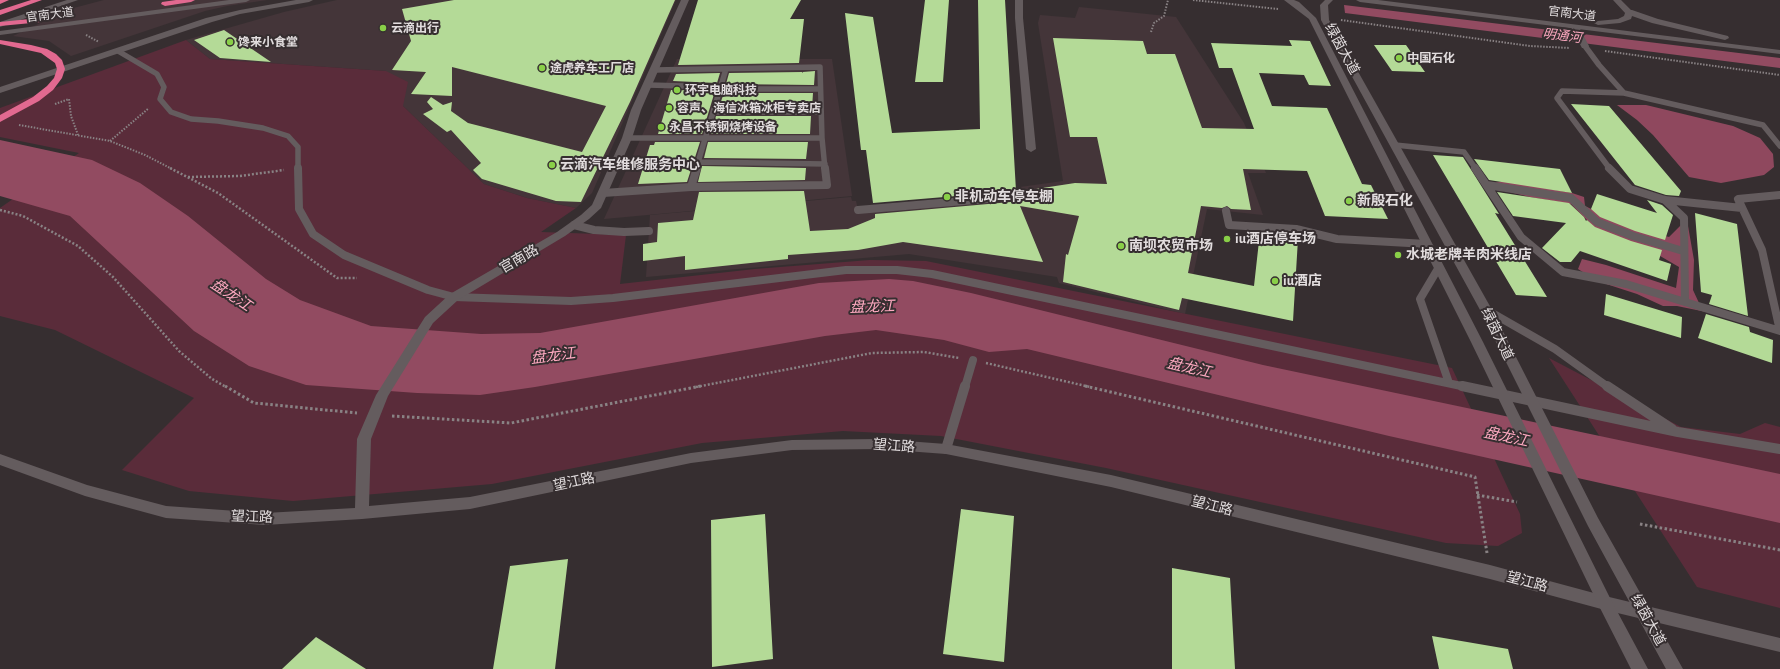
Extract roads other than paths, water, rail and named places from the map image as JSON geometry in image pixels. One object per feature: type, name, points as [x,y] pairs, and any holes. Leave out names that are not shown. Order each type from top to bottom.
[{"type":"highway","points":[[0,2],[4,0]]},
{"type":"highway","points":[[0,13],[38,0]]},
{"type":"highway","points":[[0,25],[39,20]]},
{"type":"highway","points":[[0,42],[44,51],[53,56],[59,62],[61,69],[58,78],[45,91],[20,108],[0,119]]},
{"type":"main road","points":[[0,25],[74,0]]},
{"type":"main road","name":"官南大道","points":[[39,20],[191,0]]},
{"type":"main road","name":"官南大道","points":[[0,33],[246,0]]},
{"type":"main road","points":[[0,90],[210,20],[240,12],[309,0]]},
{"type":"main road","name":"官南路","points":[[362,513],[364,438],[382,395],[429,320],[454,297],[561,234],[597,206],[627,138],[636,110],[685,0]]},
{"type":"main road","points":[[1019,0],[1019,18],[1031,149]]},
{"type":"main road","name":"绿茵大道","points":[[1288,0],[1312,18],[1491,370],[1605,603],[1640,669]]},
{"type":"main road","name":"绿茵大道","points":[[1329,0],[1324,5],[1325,17],[1485,308],[1592,522],[1675,669]]},
{"type":"main road","name":"官南大道","points":[[1360,0],[1780,52]]},
{"type":"main road","name":"官南大道","points":[[1404,0],[1725,38],[1780,46]]},
{"type":"main road","points":[[1617,0],[1629,12],[1661,23],[1725,38]]},
{"type":"main road","points":[[1598,23],[1620,21],[1628,17],[1629,12]]},
{"type":"main road","points":[[1575,27],[1585,47]]},
{"type":"main road","name":"望江路","points":[[0,459],[85,490],[166,512],[266,519],[470,504],[691,458],[792,445],[879,444],[946,449],[1112,482],[1490,572],[1605,603],[1780,645]]},
{"type":"lane","points":[[1585,47],[1624,93]]},
{"type":"lane","points":[[118,51],[157,74],[164,87],[160,99],[171,112],[191,119],[218,121],[263,128],[288,136],[298,147],[299,209],[313,234],[344,255],[428,290],[454,297],[571,300],[613,298],[846,270],[897,270],[932,274],[1004,288],[1678,432],[1780,449]]},
{"type":"lane","points":[[603,193],[691,187],[827,185],[822,138],[820,67],[654,70]]},
{"type":"lane","points":[[691,187],[726,69]]},
{"type":"lane","points":[[648,85],[721,86],[732,89],[820,89]]},
{"type":"lane","points":[[1742,208],[1665,200],[1630,189],[1613,173],[1572,116],[1557,98],[1562,91],[1624,93],[1763,125],[1780,146]]},
{"type":"lane","points":[[713,112],[821,112]]},
{"type":"lane","points":[[627,138],[822,138]]},
{"type":"lane","points":[[1395,146],[1464,152],[1521,237],[1563,272],[1626,284],[1780,331],[1762,250],[1738,199],[1780,195]]},
{"type":"lane","points":[[698,162],[825,164]]},
{"type":"lane","points":[[1487,185],[1571,198],[1597,222],[1633,236],[1683,251]]},
{"type":"lane","points":[[858,210],[1022,196]]},
{"type":"lane","points":[[1665,200],[1684,218],[1683,251],[1685,302]]},
{"type":"lane","points":[[1226,211],[1229,225],[1296,229],[1337,239],[1427,244]]},
{"type":"lane","points":[[574,225],[594,230],[624,232],[649,231]]},
{"type":"lane","points":[[1439,267],[1420,299],[1449,384]]},
{"type":"lane","points":[[1485,308],[1555,349],[1625,399],[1678,432]]},
{"type":"lane","points":[[946,449],[973,360]]},
{"type":"water","name":"明通河","points":[[1344,5],[1780,58],[1780,68],[1345,13]]},
{"type":"water","name":"盘龙江","points":[[0,140],[92,160],[140,183],[188,216],[266,279],[300,300],[371,326],[481,334],[540,333],[819,283],[889,279],[913,281],[971,293],[1263,365],[1780,474],[1780,523],[1389,436],[1027,349],[989,352],[944,340],[876,330],[825,336],[535,387],[480,395],[417,393],[306,385],[249,366],[194,331],[70,216],[0,196]]},
{"type":"place","name":"云滴出行","points":[[383,28]]},
{"type":"place","name":"馋来小食堂","points":[[230,42]]},
{"type":"place","name":"中国石化","points":[[1399,58]]},
{"type":"place","name":"途虎养车工厂店","points":[[542,68]]},
{"type":"place","name":"环宇电脑科技","points":[[677,90]]},
{"type":"place","name":"容声、海信冰箱冰柜专卖店","points":[[669,108]]},
{"type":"place","name":"永昌不锈钢烧烤设备","points":[[661,127]]},
{"type":"place","name":"云滴汽车维修服务中心","points":[[552,165]]},
{"type":"place","name":"非机动车停车棚","points":[[947,197]]},
{"type":"place","name":"新殷石化","points":[[1349,201]]},
{"type":"place","name":"iu酒店停车场","points":[[1227,239]]},
{"type":"place","name":"南坝农贸市场","points":[[1121,246]]},
{"type":"place","name":"水城老牌羊肉米线店","points":[[1398,255]]},
{"type":"place","name":"iu酒店","points":[[1275,281]]}]
